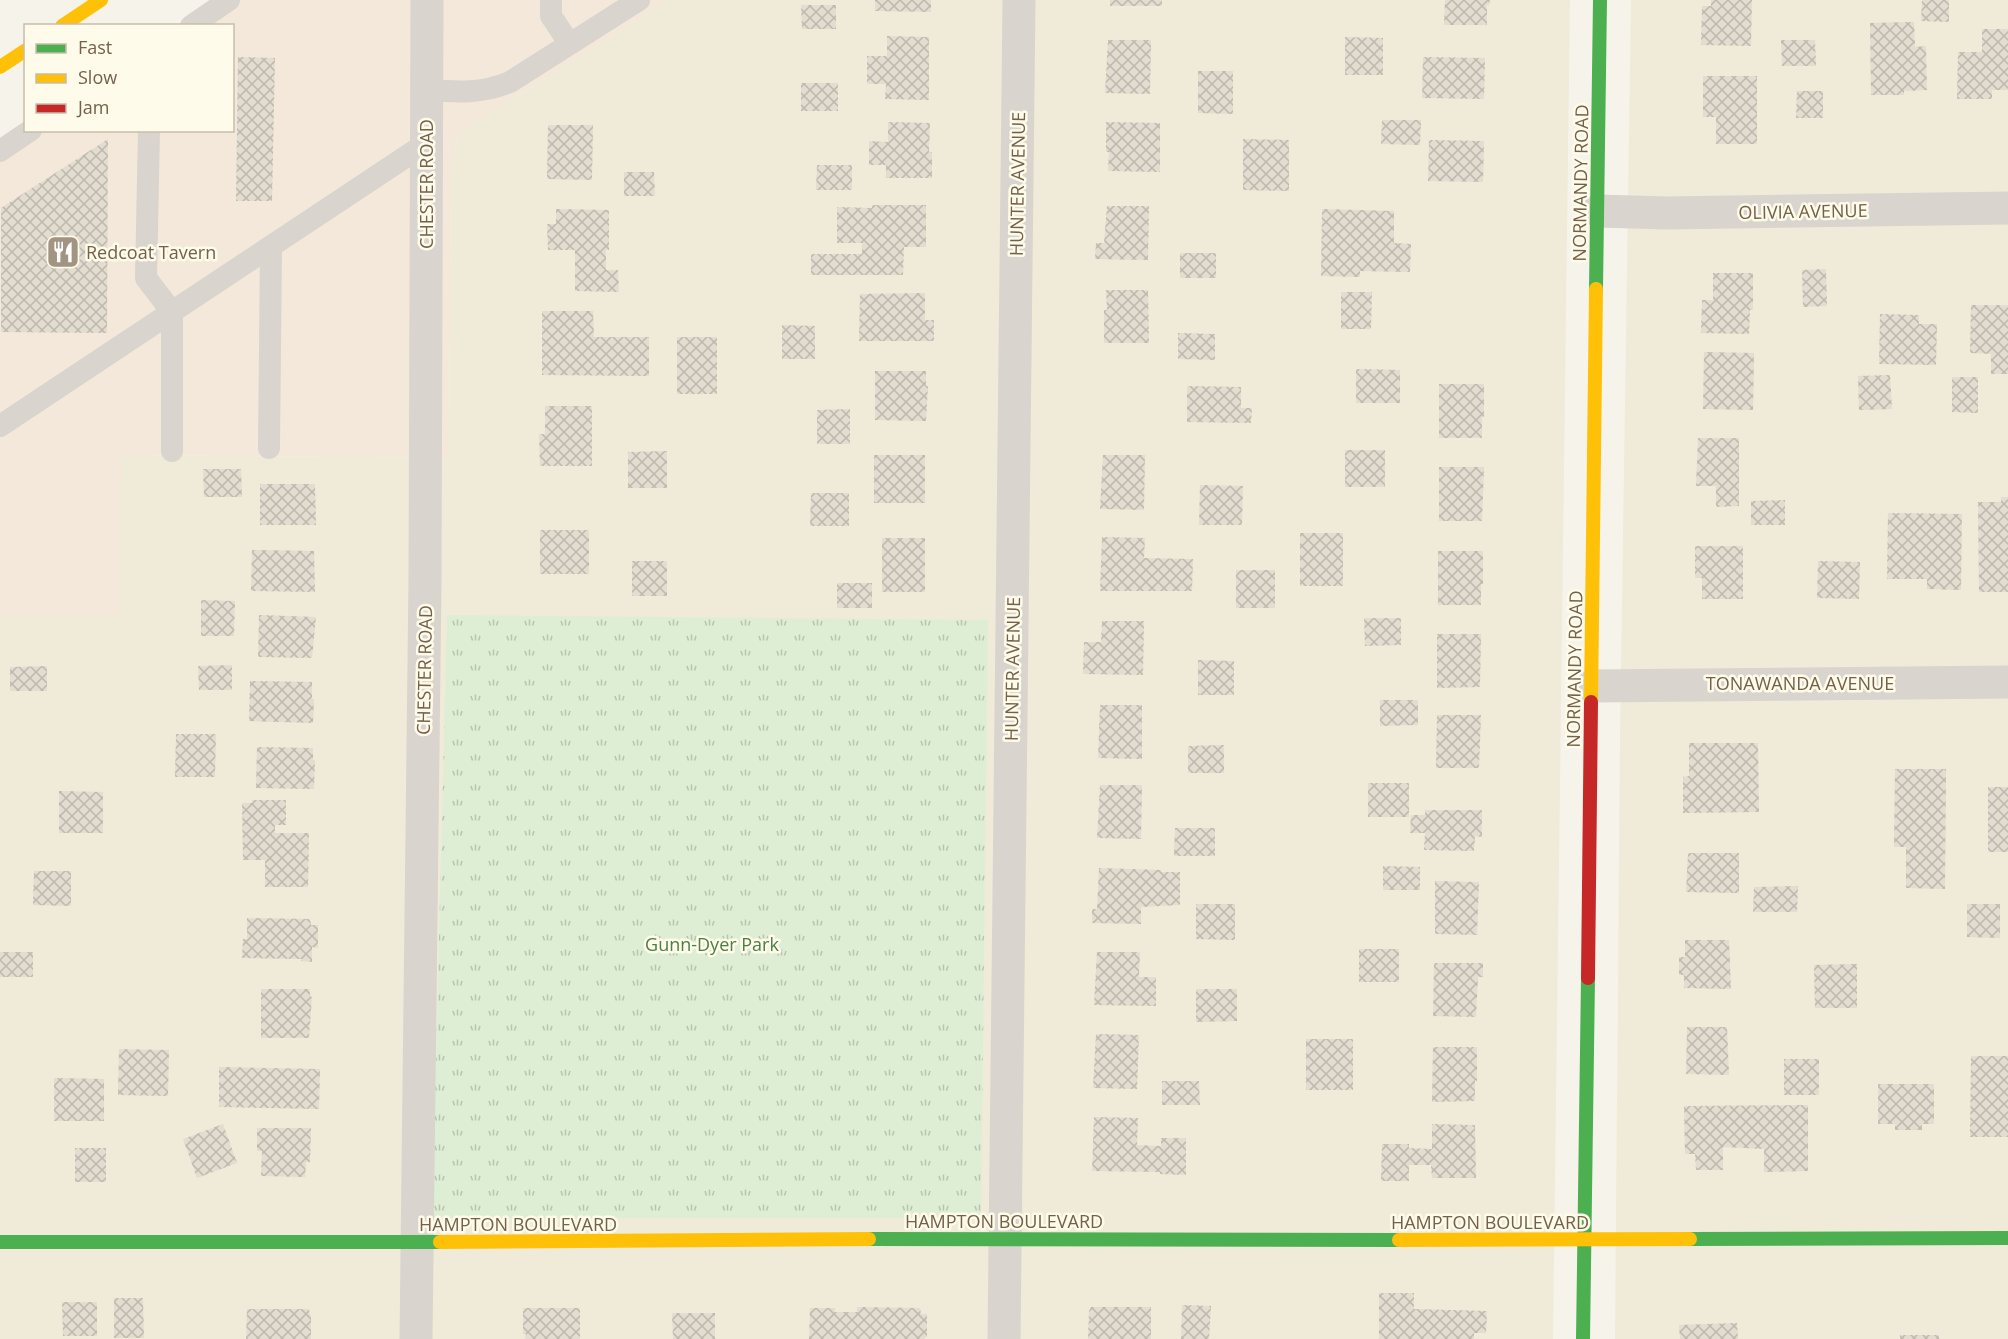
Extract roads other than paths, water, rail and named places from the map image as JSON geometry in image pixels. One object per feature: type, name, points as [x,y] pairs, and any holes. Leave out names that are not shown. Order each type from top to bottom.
[{"type":"street","points":[[65,24],[101,0]]},
{"type":"street","name":"CHESTER ROAD","points":[[416,1339],[425,579],[427,0]]},
{"type":"street","name":"HUNTER AVENUE","points":[[1004,1339],[1019,0]]},
{"type":"street","name":"NORMANDY ROAD","points":[[1583,1339],[1600,0]]},
{"type":"street","points":[[0,67],[24,51]]},
{"type":"street","name":"OLIVIA AVENUE","points":[[1598,211],[1667,213],[2008,208]]},
{"type":"street","name":"TONAWANDA AVENUE","points":[[1592,686],[2008,682]]},
{"type":"street","name":"HAMPTON BOULEVARD","points":[[0,1242],[1005,1239],[1501,1241],[2008,1238]]},
{"type":"lane","points":[[194,24],[229,0]]},
{"type":"lane","points":[[551,0],[551,16],[569,43]]},
{"type":"lane","points":[[427,90],[465,93],[492,89],[510,82],[639,0]]},
{"type":"lane","points":[[0,151],[28,132]]},
{"type":"lane","points":[[149,132],[146,278],[172,312],[171,451]]},
{"type":"lane","points":[[0,426],[425,144]]},
{"type":"lane","points":[[269,448],[271,247]]},
{"type":"place","name":"Redcoat Tavern","points":[[63,252]]},
{"type":"park label","name":"Gunn-Dyer Park","points":[[712,944]]}]
